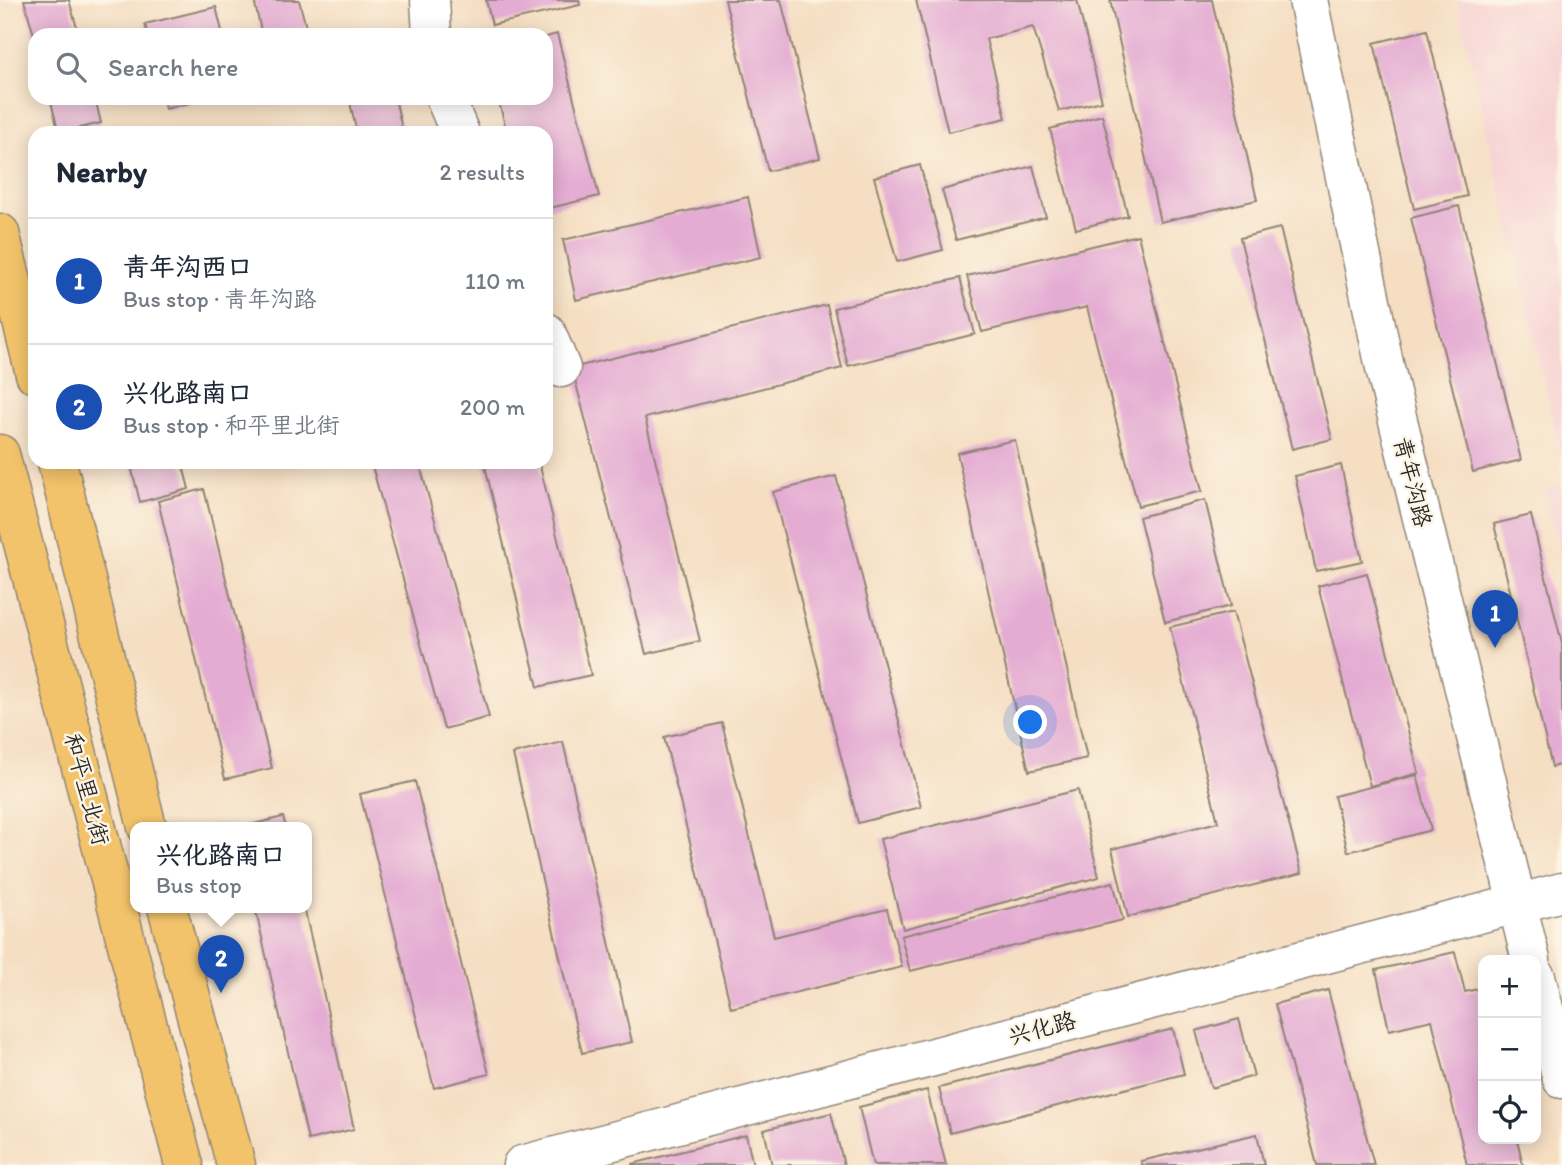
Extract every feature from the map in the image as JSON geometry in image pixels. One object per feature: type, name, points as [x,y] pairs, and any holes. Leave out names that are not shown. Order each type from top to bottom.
[{"type":"main road","points":[[0,233],[28,346]]},
{"type":"main road","name":"和平里北街","points":[[0,454],[7,511],[184,1165]]},
{"type":"main road","points":[[59,469],[146,822]]},
{"type":"main road","points":[[169,913],[236,1165]]},
{"type":"street","points":[[430,0],[432,28]]},
{"type":"street","name":"青年沟路","points":[[1308,0],[1385,368],[1530,955]]},
{"type":"street","points":[[448,105],[457,126]]},
{"type":"street","points":[[553,349],[561,368]]},
{"type":"street","name":"兴化路","points":[[522,1165],[1562,892]]},
{"type":"street","points":[[1541,997],[1562,1079]]},
{"type":"shaded area","points":[[1457,0],[1562,0],[1562,459],[1486,127]]},
{"type":"shaded area","points":[[1562,483],[1562,560],[1544,490]]},
{"type":"building","points":[[24,0],[69,0],[77,28],[32,28]]},
{"type":"building","points":[[254,0],[299,0],[306,28],[260,28]]},
{"type":"building","points":[[486,0],[579,0],[580,5],[492,25]]},
{"type":"building","points":[[725,0],[781,0],[820,158],[768,171]]},
{"type":"building","points":[[916,0],[1077,0],[1102,101],[1059,111],[1033,27],[986,39],[1006,118],[948,132]]},
{"type":"building","points":[[1110,0],[1212,0],[1257,200],[1160,222]]},
{"type":"building","points":[[216,7],[221,28],[146,28],[145,24]]},
{"type":"building","points":[[1427,30],[1467,196],[1414,209],[1374,43]]},
{"type":"building","points":[[557,34],[599,196],[553,207],[553,126],[505,126],[500,105],[553,105],[553,35]]},
{"type":"building","points":[[52,105],[97,105],[101,123],[88,126],[57,126]]},
{"type":"building","points":[[164,105],[181,105],[165,109]]},
{"type":"building","points":[[351,105],[397,105],[401,126],[355,126]]},
{"type":"building","points":[[1102,115],[1128,216],[1076,229],[1050,129]]},
{"type":"building","points":[[920,165],[943,250],[897,262],[874,177]]},
{"type":"building","points":[[1033,166],[1046,217],[956,240],[942,190]]},
{"type":"building","points":[[748,197],[761,257],[576,300],[563,240]]},
{"type":"building","points":[[1459,206],[1521,460],[1473,472],[1411,218]]},
{"type":"building","points":[[1280,228],[1332,439],[1292,449],[1240,238]]},
{"type":"building","points":[[1138,235],[1202,491],[1138,506],[1087,307],[982,332],[967,276]]},
{"type":"building","points":[[960,278],[975,334],[848,366],[834,308]]},
{"type":"building","points":[[827,305],[842,368],[645,418],[700,641],[646,654],[572,368]]},
{"type":"building","points":[[1015,440],[1087,758],[1029,771],[957,453]]},
{"type":"building","points":[[1341,465],[1362,561],[1316,571],[1295,476]]},
{"type":"building","points":[[132,469],[184,469],[189,489],[140,502]]},
{"type":"building","points":[[373,469],[421,469],[489,717],[444,729]]},
{"type":"building","points":[[486,469],[541,469],[591,675],[538,687]]},
{"type":"building","points":[[836,476],[921,807],[858,823],[773,492]]},
{"type":"building","points":[[204,489],[272,768],[225,779],[158,501]]},
{"type":"building","points":[[1205,500],[1231,606],[1165,622],[1139,517]]},
{"type":"building","points":[[1531,515],[1562,644],[1562,764],[1552,767],[1494,524]]},
{"type":"building","points":[[1367,573],[1419,773],[1370,786],[1318,586]]},
{"type":"building","points":[[1233,612],[1302,873],[1128,917],[1112,849],[1218,822],[1170,627]]},
{"type":"building","points":[[722,723],[774,937],[887,909],[902,967],[731,1008],[664,737]]},
{"type":"building","points":[[563,742],[632,1042],[582,1053],[513,754]]},
{"type":"building","points":[[1417,775],[1431,830],[1348,852],[1334,796]]},
{"type":"building","points":[[415,781],[489,1074],[434,1088],[360,794]]},
{"type":"building","points":[[1078,790],[1099,877],[903,929],[880,839]]},
{"type":"building","points":[[283,817],[284,822],[262,822]]},
{"type":"building","points":[[1113,882],[1123,920],[910,971],[901,936]]},
{"type":"building","points":[[256,913],[305,913],[354,1129],[308,1140]]},
{"type":"building","points":[[1455,952],[1465,992],[1478,989],[1478,1144],[1518,1144],[1523,1165],[1467,1165],[1432,1020],[1389,1030],[1376,970]]},
{"type":"building","points":[[1328,990],[1374,1165],[1317,1165],[1275,1004]]},
{"type":"building","points":[[1239,1019],[1254,1076],[1211,1088],[1196,1031]]},
{"type":"building","points":[[1173,1029],[1184,1074],[950,1133],[939,1088]]},
{"type":"building","points":[[927,1090],[946,1165],[873,1165],[859,1107]]},
{"type":"building","points":[[831,1113],[844,1165],[772,1165],[764,1130]]},
{"type":"building","points":[[1257,1134],[1264,1165],[1142,1165],[1141,1161]]},
{"type":"building","points":[[746,1135],[753,1165],[632,1165],[632,1164]]},
{"type":"place","name":"青年沟西口","points":[[1495,648]]},
{"type":"place","name":"兴化路南口","points":[[221,993]]}]
